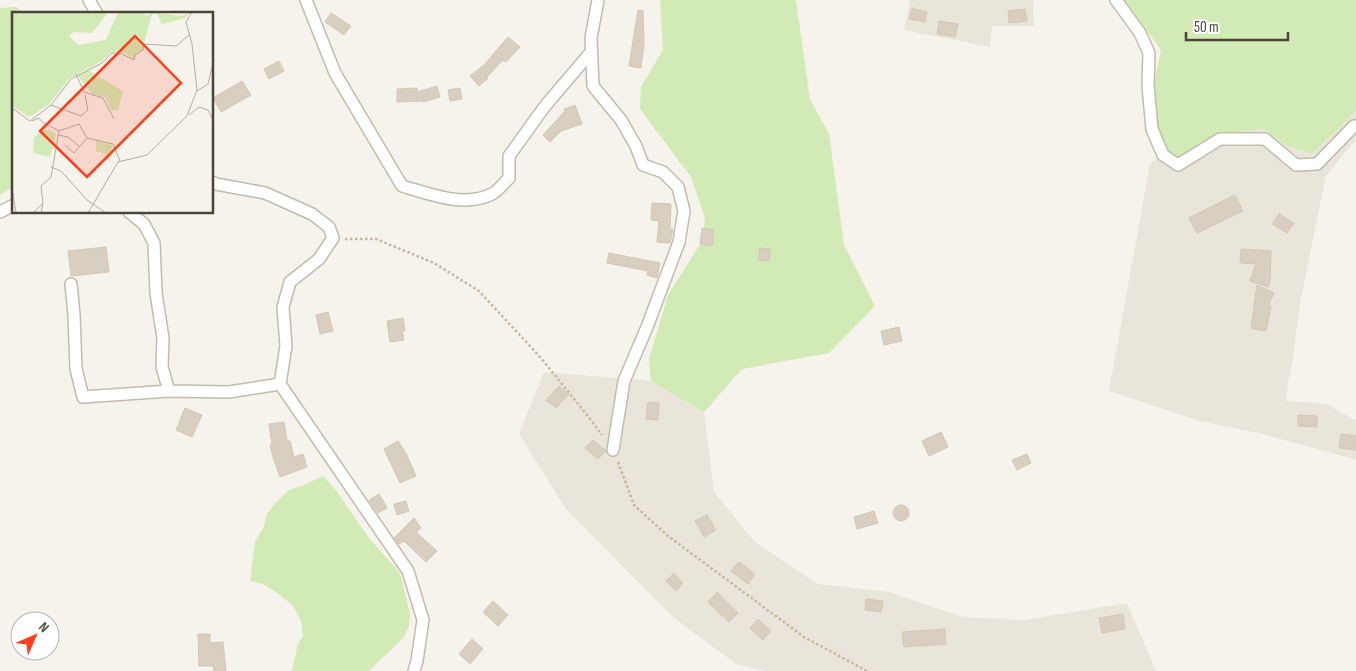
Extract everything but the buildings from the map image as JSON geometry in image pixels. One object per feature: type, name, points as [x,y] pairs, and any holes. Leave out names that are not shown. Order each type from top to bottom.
[{"type":"street","points":[[89,0],[96,12]]},
{"type":"street","points":[[306,0],[334,72],[402,186],[440,197],[471,200],[493,194],[509,178],[509,156],[544,106],[592,52]]},
{"type":"street","points":[[598,0],[591,38],[593,86],[621,120],[636,146],[643,165],[663,172],[678,187],[684,211],[679,242],[647,328],[624,381],[613,450]]},
{"type":"street","points":[[1116,0],[1140,32],[1149,53],[1148,86],[1152,129],[1163,155],[1178,165],[1220,139],[1264,139],[1296,165],[1317,164],[1356,126]]},
{"type":"street","points":[[214,183],[265,193],[312,214],[330,227],[333,238],[319,259],[290,282],[283,307],[286,346],[280,384],[408,571],[422,620],[414,671]]},
{"type":"street","points":[[0,212],[12,206]]},
{"type":"street","points":[[132,214],[144,224],[154,243],[156,293],[163,338],[162,367],[169,391]]},
{"type":"street","points":[[71,284],[76,369],[83,397],[169,391],[229,392],[280,384]]},
{"type":"shaded area","points":[[910,0],[1033,0],[1034,26],[992,26],[990,47],[904,30]]},
{"type":"shaded area","points":[[1356,110],[1356,140],[1326,176],[1300,303],[1286,401],[1327,404],[1356,421],[1356,460],[1263,434],[1199,421],[1109,391],[1150,164],[1166,151],[1219,135],[1263,129],[1285,145],[1312,154]]},
{"type":"shaded area","points":[[544,372],[651,381],[704,412],[714,492],[754,541],[818,584],[890,592],[962,617],[1025,620],[1127,603],[1156,671],[765,671],[736,664],[674,618],[566,509],[519,434]]},
{"type":"green space","points":[[660,0],[796,0],[810,99],[829,134],[844,245],[875,306],[829,353],[742,369],[704,412],[651,381],[649,359],[668,295],[702,241],[705,218],[691,177],[640,109],[641,87],[663,50]]},
{"type":"green space","points":[[1125,0],[1356,0],[1356,110],[1312,154],[1285,145],[1263,129],[1219,135],[1181,159],[1166,151],[1158,129],[1153,88],[1161,50]]},
{"type":"green space","points":[[16,7],[22,12],[12,12],[12,189],[0,195],[0,8]]},
{"type":"green space","points":[[323,476],[335,489],[369,538],[400,573],[410,614],[409,626],[404,637],[369,671],[292,671],[298,643],[303,637],[301,621],[293,606],[279,594],[263,584],[250,581],[255,542],[264,526],[267,514],[275,503],[289,490]]}]
